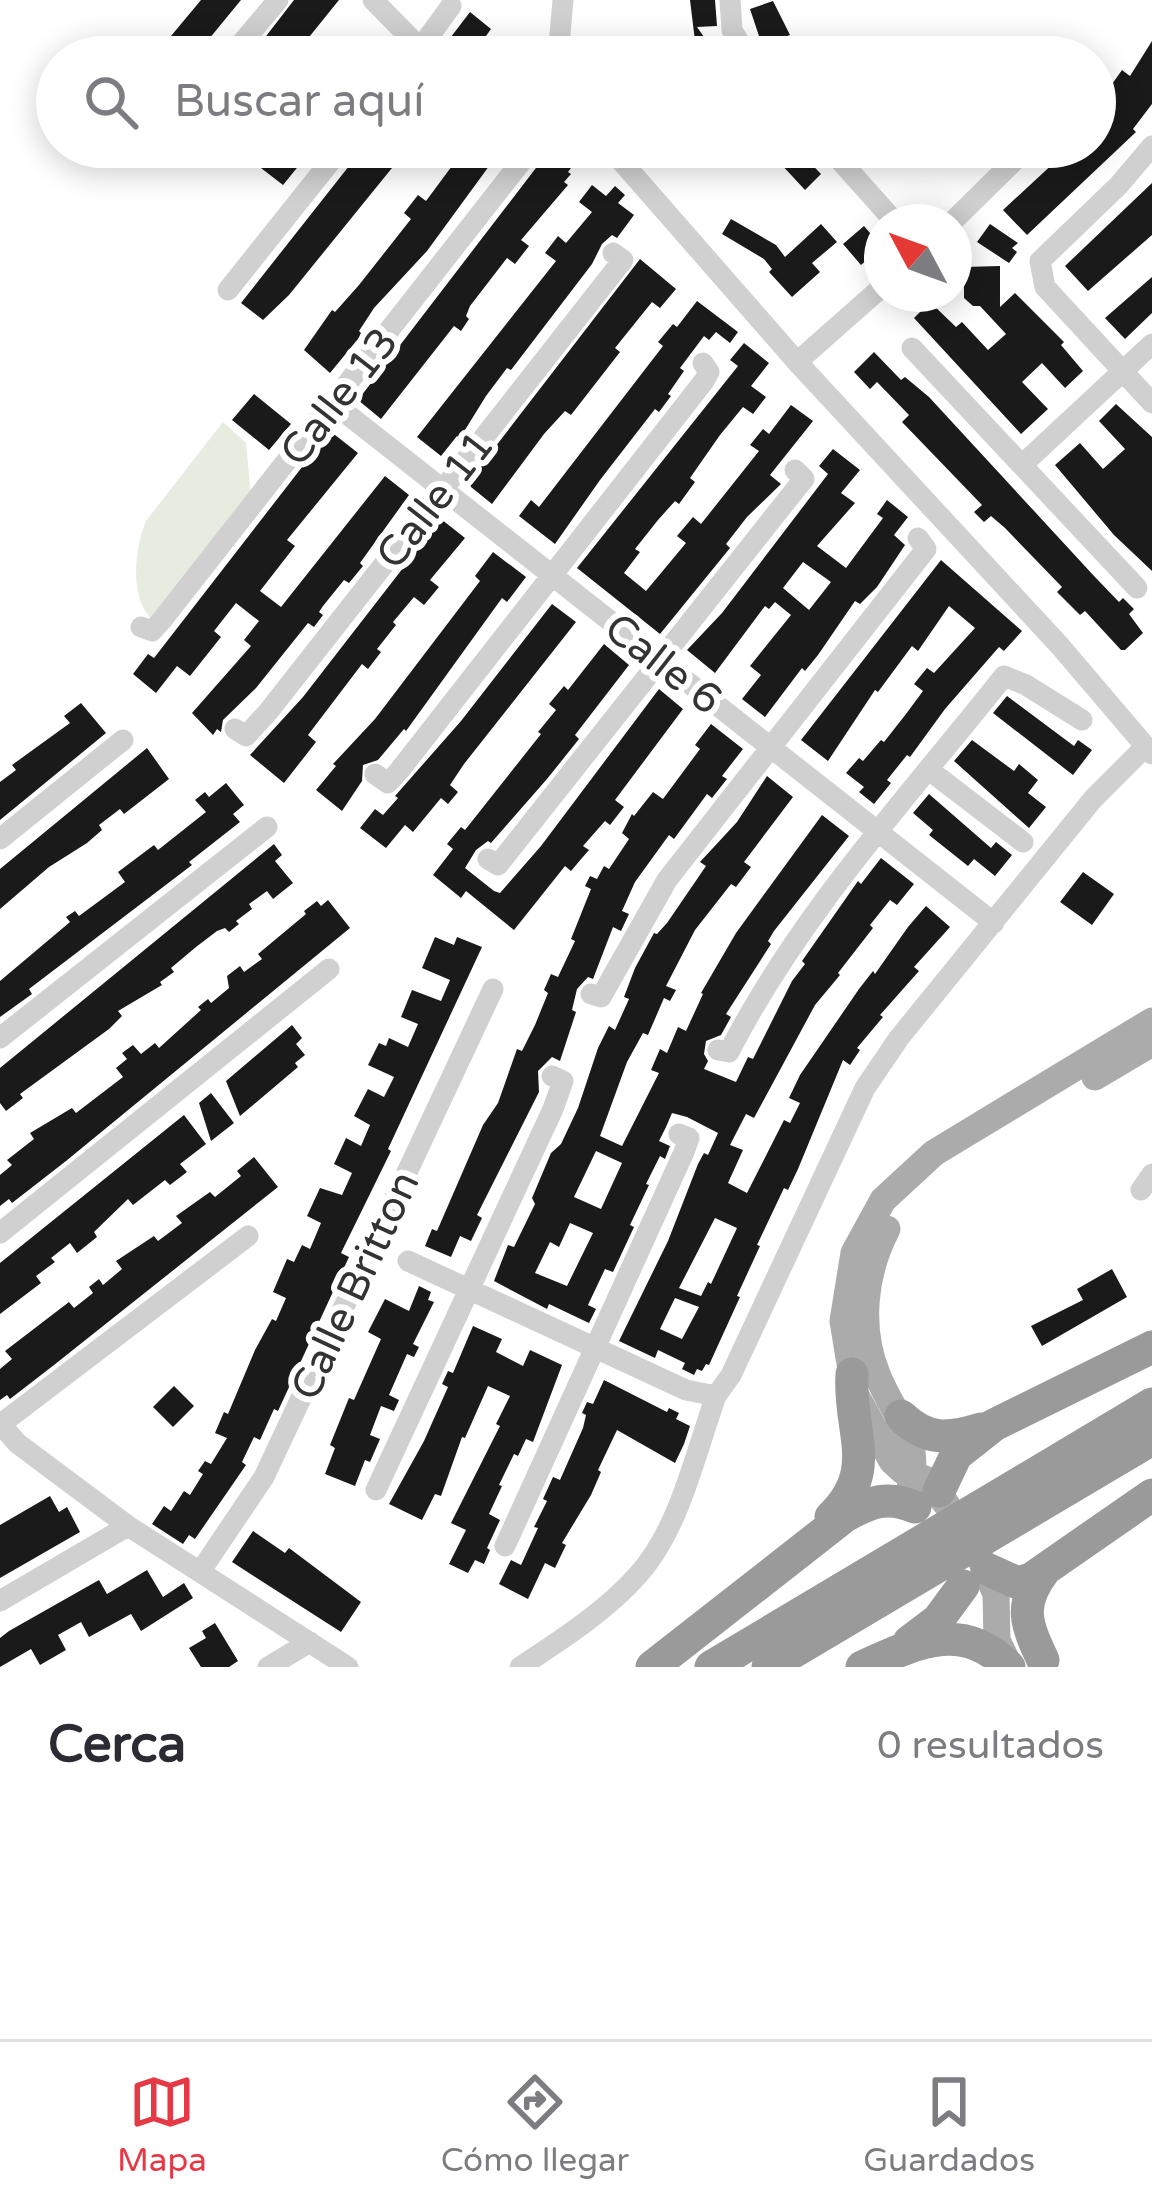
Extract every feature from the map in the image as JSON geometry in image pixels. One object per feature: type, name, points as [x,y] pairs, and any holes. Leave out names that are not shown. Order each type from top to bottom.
[{"type":"highway","points":[[652,1667],[868,1503],[922,1491],[994,1425],[1152,1347]]},
{"type":"highway","points":[[812,1541],[846,1503],[859,1478],[858,1438],[850,1405],[852,1374]]},
{"type":"highway","points":[[711,1667],[876,1586],[1039,1489],[1152,1404]]},
{"type":"highway","points":[[901,1416],[914,1429],[936,1438],[994,1425]]},
{"type":"highway","points":[[1039,1489],[1152,1439]]},
{"type":"highway","points":[[874,1661],[938,1620],[975,1578],[1018,1583],[1044,1571],[1152,1496]]},
{"type":"highway","points":[[874,1661],[924,1643],[966,1639],[1027,1665],[1029,1590],[1044,1571]]},
{"type":"highway","points":[[768,1667],[876,1586]]},
{"type":"main road","points":[[1027,1665],[1018,1627],[996,1616],[996,1594],[975,1578],[922,1491],[892,1461],[856,1394],[844,1321],[854,1253],[883,1200],[934,1153],[1150,1031]]},
{"type":"main road","points":[[922,1491],[901,1416],[876,1374],[864,1315],[873,1256],[898,1208],[946,1166],[1150,1031]]},
{"type":"street","points":[[248,36],[278,0]]},
{"type":"street","points":[[373,0],[403,36]]},
{"type":"street","points":[[560,36],[563,0]]},
{"type":"street","points":[[730,0],[736,36]]},
{"type":"street","points":[[430,36],[452,6]]},
{"type":"street","points":[[1152,146],[1040,261],[1045,287],[1152,403]]},
{"type":"street","points":[[228,290],[325,168]]},
{"type":"street","name":"Calle 13","points":[[140,626],[152,632],[162,620],[516,168]]},
{"type":"street","points":[[520,1667],[582,1625],[639,1574],[673,1516],[716,1396],[731,1375],[865,1088],[899,1038],[1093,799],[1149,750],[627,168]]},
{"type":"street","points":[[847,168],[879,204]]},
{"type":"street","points":[[970,204],[1007,168]]},
{"type":"street","name":"Calle 11","points":[[235,729],[246,736],[268,712],[623,260],[613,253]]},
{"type":"street","points":[[797,362],[864,303]]},
{"type":"street","points":[[1022,465],[1152,344]]},
{"type":"street","points":[[912,348],[1136,588]]},
{"type":"street","points":[[375,774],[388,783],[399,771],[704,381],[709,373],[703,364]]},
{"type":"street","name":"Calle 6","points":[[333,403],[994,923]]},
{"type":"street","points":[[488,860],[498,866],[800,485],[804,479],[795,470]]},
{"type":"street","points":[[591,994],[601,997],[667,880],[926,549],[918,538]]},
{"type":"street","points":[[718,1050],[729,1052],[760,991],[878,832],[1004,676],[1082,720]]},
{"type":"street","points":[[0,839],[123,740]]},
{"type":"street","points":[[929,770],[1023,842]]},
{"type":"street","points":[[0,1038],[266,827]]},
{"type":"street","points":[[0,1233],[329,969]]},
{"type":"street","name":"Calle Britton","points":[[200,1572],[263,1477],[493,989]]},
{"type":"street","points":[[376,1490],[553,1109],[563,1081],[551,1076]]},
{"type":"street","points":[[505,1546],[684,1152],[689,1138],[679,1134]]},
{"type":"street","points":[[248,1236],[1,1424],[17,1443],[128,1526],[348,1667]]},
{"type":"street","points":[[408,1261],[686,1390],[716,1396]]},
{"type":"street","points":[[0,1601],[128,1526]]},
{"type":"street","points":[[268,1667],[310,1642]]},
{"type":"shaded area","points":[[223,422],[246,443],[251,497],[151,618],[139,598],[136,571],[146,521]]},
{"type":"building","points":[[201,0],[241,0],[211,36],[171,36]]},
{"type":"building","points":[[294,0],[339,0],[310,36],[266,36]]},
{"type":"building","points":[[690,0],[715,0],[717,26],[697,27],[703,36],[694,36]]},
{"type":"building","points":[[773,1],[790,35],[759,36],[750,9]]},
{"type":"building","points":[[470,12],[491,29],[486,36],[452,36]]},
{"type":"building","points":[[1152,41],[1152,104],[1133,129],[1136,132],[1116,151],[1116,78],[1122,70],[1130,76]]},
{"type":"building","points":[[261,168],[297,168],[283,185]]},
{"type":"building","points":[[347,168],[392,168],[289,295],[263,320],[241,303]]},
{"type":"building","points":[[450,168],[488,168],[427,251],[374,308],[359,331],[362,334],[330,373],[304,350],[332,310],[359,285],[411,219],[404,213],[418,195],[426,201]]},
{"type":"building","points":[[536,168],[571,168],[564,182],[568,185],[521,240],[529,246],[515,264],[507,258],[470,306],[461,331],[454,326],[381,419],[358,400]]},
{"type":"building","points":[[785,168],[815,168],[821,174],[805,190]]},
{"type":"building","points":[[1048,168],[1098,168],[1027,235],[1003,210]]},
{"type":"building","points":[[1152,183],[1152,235],[1088,291],[1065,266]]},
{"type":"building","points":[[592,185],[606,196],[615,186],[625,195],[618,203],[634,215],[617,238],[612,235],[602,244],[592,264],[486,396],[460,438],[441,456],[417,437],[556,261],[545,253],[558,236],[566,243],[592,212],[579,202]]},
{"type":"building","points":[[731,219],[776,245],[785,257],[821,224],[837,242],[812,263],[820,272],[792,297],[769,272],[772,269],[764,259],[722,234]]},
{"type":"building","points":[[990,224],[1018,243],[1009,263],[977,242]]},
{"type":"building","points":[[864,226],[864,262],[861,265],[843,244]]},
{"type":"building","points":[[640,259],[676,289],[660,308],[652,302],[571,415],[565,411],[544,434],[492,504],[469,481]]},
{"type":"building","points":[[1000,266],[1000,307],[1015,293],[1064,342],[1061,345],[1083,371],[1065,388],[1042,363],[1022,382],[1048,409],[1021,434],[914,318],[920,312],[940,312],[956,327],[962,322],[988,350],[1006,334],[980,306],[972,305],[972,267]]},
{"type":"building","points":[[1152,277],[1152,313],[1125,339],[1105,318]]},
{"type":"building","points":[[697,301],[738,332],[730,343],[716,332],[709,340],[704,336],[680,368],[684,371],[671,396],[659,412],[655,409],[555,544],[519,516],[531,500],[539,507],[663,346],[658,342]]},
{"type":"building","points":[[744,343],[769,363],[751,386],[766,397],[753,414],[743,407],[720,435],[690,478],[695,482],[635,549],[640,552],[624,573],[646,591],[686,543],[677,536],[693,517],[701,524],[759,451],[750,445],[763,429],[769,434],[791,405],[813,421],[770,475],[781,484],[747,517],[726,544],[730,548],[660,634],[577,568],[738,366],[730,360]]},
{"type":"building","points":[[874,352],[901,380],[905,377],[929,397],[1119,602],[1123,598],[1134,609],[1129,614],[1143,633],[1125,650],[1085,611],[1080,615],[1057,592],[1062,587],[1005,528],[991,516],[984,522],[974,512],[982,505],[902,422],[909,415],[877,382],[870,389],[854,372]]},
{"type":"building","points":[[254,394],[291,424],[269,450],[232,420]]},
{"type":"building","points":[[1116,404],[1152,437],[1152,571],[1114,535],[1055,465],[1080,443],[1103,469],[1125,449],[1099,421]]},
{"type":"building","points":[[330,431],[358,453],[287,540],[295,546],[260,591],[281,607],[385,476],[409,495],[360,563],[363,566],[323,606],[314,627],[308,623],[256,688],[223,720],[221,732],[217,729],[213,735],[192,713],[251,646],[244,640],[259,621],[236,603],[214,631],[221,637],[190,676],[177,666],[156,693],[133,674],[148,654],[154,658]]},
{"type":"building","points":[[833,449],[860,470],[841,493],[855,503],[817,546],[846,568],[883,518],[877,514],[887,500],[908,517],[894,535],[905,545],[877,587],[860,604],[855,601],[818,655],[805,671],[802,668],[765,717],[742,699],[761,675],[750,666],[791,615],[775,602],[769,609],[765,606],[715,673],[687,650],[722,613],[828,474],[819,466]],"holes":[[[803,562],[831,582],[809,610],[783,588]]]},
{"type":"building","points":[[441,519],[465,538],[430,580],[439,587],[424,605],[414,597],[393,622],[396,625],[377,649],[381,652],[368,669],[362,664],[308,735],[316,742],[284,783],[250,755],[303,697]]},
{"type":"building","points":[[493,552],[526,577],[507,602],[502,598],[406,731],[378,760],[363,765],[362,781],[342,811],[316,790],[480,581],[475,576]]},
{"type":"building","points":[[941,560],[1022,631],[1004,651],[999,647],[945,709],[887,780],[891,783],[874,804],[859,792],[864,787],[846,773],[884,742],[906,714],[923,691],[914,684],[927,668],[934,673],[975,628],[949,606],[918,651],[912,646],[875,690],[828,761],[801,740]]},
{"type":"building","points":[[552,604],[576,622],[464,764],[450,785],[458,792],[448,804],[441,798],[413,832],[405,825],[386,848],[360,828],[375,809],[383,815],[398,798],[395,796],[461,721]]},
{"type":"building","points":[[604,644],[629,665],[547,779],[491,843],[476,850],[465,868],[500,893],[659,689],[683,709],[615,800],[624,807],[610,825],[605,821],[583,846],[589,850],[571,871],[565,866],[514,930],[466,891],[461,898],[433,875],[453,849],[447,844],[461,827],[465,830],[541,734],[538,732],[556,710],[549,704],[564,686],[568,690]]},
{"type":"building","points":[[1007,696],[1074,746],[1078,740],[1092,750],[1073,775],[993,713]]},
{"type":"building","points":[[81,703],[106,733],[0,820],[0,782],[16,770],[12,765],[70,723],[64,716]]},
{"type":"building","points":[[711,724],[743,749],[722,776],[727,779],[712,798],[707,794],[674,839],[669,835],[635,882],[622,911],[629,914],[621,931],[613,927],[593,979],[588,977],[577,989],[572,1010],[576,1012],[560,1061],[552,1057],[538,1071],[539,1092],[477,1215],[482,1218],[471,1241],[460,1236],[451,1257],[425,1246],[432,1229],[437,1231],[483,1125],[498,1103],[517,1049],[522,1051],[535,1025],[551,974],[558,977],[575,941],[571,939],[591,889],[585,886],[590,876],[597,879],[604,866],[609,869],[629,839],[622,833],[632,814],[653,792],[663,799],[700,749],[695,745]]},
{"type":"building","points":[[972,740],[1014,771],[1019,764],[1038,780],[1028,793],[1046,807],[1029,828],[954,761]]},
{"type":"building","points":[[147,748],[169,779],[124,814],[120,809],[99,825],[102,830],[87,843],[49,867],[0,909],[0,869]]},
{"type":"building","points":[[767,776],[793,797],[744,862],[751,867],[736,887],[731,884],[695,930],[666,986],[676,990],[670,1001],[664,998],[648,1035],[643,1033],[627,1062],[600,1136],[622,1146],[659,1073],[651,1070],[660,1049],[667,1053],[678,1027],[686,1031],[701,993],[736,933],[822,815],[849,836],[774,931],[771,944],[726,1014],[731,1017],[721,1035],[706,1041],[704,1069],[736,1082],[805,964],[802,961],[858,881],[861,884],[881,858],[914,884],[897,905],[890,900],[870,925],[873,928],[815,1005],[754,1118],[746,1114],[730,1145],[743,1150],[728,1183],[747,1193],[784,1120],[790,1123],[800,1103],[789,1098],[800,1075],[859,989],[926,906],[950,927],[914,967],[919,971],[880,1015],[883,1017],[857,1048],[850,1065],[843,1060],[798,1169],[757,1245],[709,1365],[694,1375],[682,1369],[685,1363],[658,1350],[655,1358],[619,1341],[668,1241],[698,1164],[718,1133],[687,1117],[672,1113],[659,1141],[670,1146],[665,1159],[660,1156],[646,1184],[630,1225],[634,1227],[613,1272],[605,1269],[588,1305],[596,1309],[589,1323],[549,1304],[547,1309],[494,1281],[508,1245],[514,1247],[535,1204],[532,1198],[551,1153],[561,1144],[578,1108],[598,1048],[609,1026],[615,1030],[629,999],[624,997],[635,968],[654,933],[667,923],[706,866],[700,862],[737,822]],"holes":[[[596,1151],[622,1163],[601,1209],[574,1197]],[[715,1218],[737,1228],[701,1296],[679,1288]],[[570,1223],[593,1233],[567,1286],[535,1273],[550,1242],[559,1247]],[[675,1298],[699,1307],[682,1339],[660,1329]]]},
{"type":"building","points":[[226,783],[244,805],[233,814],[240,822],[0,1017],[0,981],[70,922],[66,917],[75,911],[79,916],[125,882],[118,872],[154,845],[158,850],[206,812],[195,800],[205,792],[209,797]]},
{"type":"building","points":[[929,794],[991,848],[996,842],[1012,855],[995,876],[974,859],[968,866],[929,835],[933,830],[913,813]]},
{"type":"building","points":[[274,844],[282,855],[275,861],[293,883],[273,899],[267,891],[249,904],[252,909],[236,921],[239,924],[229,932],[225,928],[217,931],[196,947],[171,968],[174,972],[162,985],[118,1011],[122,1016],[109,1029],[20,1094],[23,1098],[6,1111],[0,1103],[0,1068]]},
{"type":"building","points":[[1083,872],[1114,894],[1092,925],[1060,902]]},
{"type":"building","points":[[328,900],[350,928],[66,1161],[12,1203],[9,1199],[0,1206],[0,1175],[12,1165],[7,1160],[34,1139],[30,1133],[72,1108],[76,1113],[123,1077],[116,1068],[127,1059],[122,1053],[133,1045],[141,1054],[155,1043],[159,1048],[201,1010],[198,1007],[229,988],[227,976],[240,966],[244,972],[262,959],[258,954],[304,911],[317,901],[321,906]]},
{"type":"building","points":[[435,937],[454,945],[457,937],[482,947],[341,1253],[349,1257],[278,1411],[274,1409],[260,1440],[254,1437],[242,1462],[246,1465],[195,1539],[189,1535],[183,1544],[152,1524],[164,1506],[171,1511],[184,1491],[190,1495],[203,1474],[198,1471],[205,1461],[211,1464],[227,1438],[215,1433],[286,1298],[273,1292],[287,1259],[294,1262],[302,1245],[310,1249],[321,1223],[307,1216],[320,1188],[342,1195],[352,1173],[334,1164],[346,1138],[361,1146],[370,1125],[354,1116],[368,1089],[384,1097],[394,1077],[368,1065],[379,1043],[386,1046],[389,1038],[408,1047],[418,1024],[401,1017],[412,990],[441,1001],[450,980],[422,968]]},
{"type":"building","points":[[292,1025],[302,1038],[296,1044],[305,1055],[295,1063],[298,1067],[240,1116],[226,1081]]},
{"type":"building","points":[[211,1093],[234,1123],[211,1141],[199,1103]]},
{"type":"building","points":[[184,1115],[206,1144],[180,1164],[187,1172],[170,1185],[165,1180],[133,1205],[128,1199],[77,1253],[70,1243],[36,1276],[41,1283],[0,1314],[0,1263]]},
{"type":"building","points":[[254,1157],[278,1187],[10,1399],[7,1395],[0,1400],[0,1369],[12,1359],[5,1351],[69,1302],[74,1308],[93,1293],[89,1287],[99,1279],[103,1285],[122,1269],[116,1261],[154,1236],[158,1241],[182,1223],[176,1216],[210,1192],[215,1197],[241,1176],[237,1171]]},
{"type":"building","points":[[1112,1269],[1127,1297],[1042,1346],[1031,1326],[1083,1300],[1077,1289]]},
{"type":"building","points":[[419,1286],[431,1292],[428,1300],[434,1302],[413,1344],[419,1347],[414,1357],[407,1354],[389,1395],[399,1400],[394,1411],[381,1406],[370,1435],[380,1439],[370,1462],[365,1460],[355,1486],[325,1474],[335,1448],[330,1445],[349,1398],[354,1400],[381,1339],[368,1332],[385,1299],[409,1311]]},
{"type":"building","points":[[473,1326],[502,1339],[496,1352],[523,1366],[530,1350],[562,1365],[533,1442],[526,1439],[518,1456],[514,1454],[499,1485],[489,1514],[500,1520],[484,1564],[475,1560],[468,1573],[449,1564],[466,1530],[451,1523],[510,1396],[488,1386],[462,1437],[441,1496],[435,1494],[422,1520],[389,1504],[424,1441],[448,1387],[442,1384],[448,1371],[453,1373]]},
{"type":"building","points":[[604,1380],[667,1412],[669,1408],[679,1413],[676,1419],[690,1426],[684,1444],[675,1463],[617,1430],[591,1495],[562,1543],[566,1545],[555,1568],[545,1563],[528,1599],[499,1584],[511,1560],[521,1565],[547,1501],[543,1499],[553,1477],[560,1480],[583,1428],[586,1415],[582,1413],[587,1402],[593,1404]]},
{"type":"building","points":[[174,1386],[194,1406],[173,1427],[153,1407]]},
{"type":"building","points":[[50,1496],[59,1512],[67,1507],[80,1532],[0,1578],[0,1525]]},
{"type":"building","points":[[253,1531],[285,1553],[289,1548],[361,1602],[341,1632],[232,1562]]},
{"type":"building","points":[[147,1570],[163,1597],[184,1583],[193,1598],[141,1631],[131,1614],[89,1637],[81,1622],[58,1635],[66,1650],[40,1665],[31,1649],[0,1667],[0,1638],[9,1631],[99,1580],[107,1594]]},
{"type":"building","points":[[215,1623],[238,1661],[229,1667],[201,1667],[189,1648],[206,1638],[202,1631]]}]
